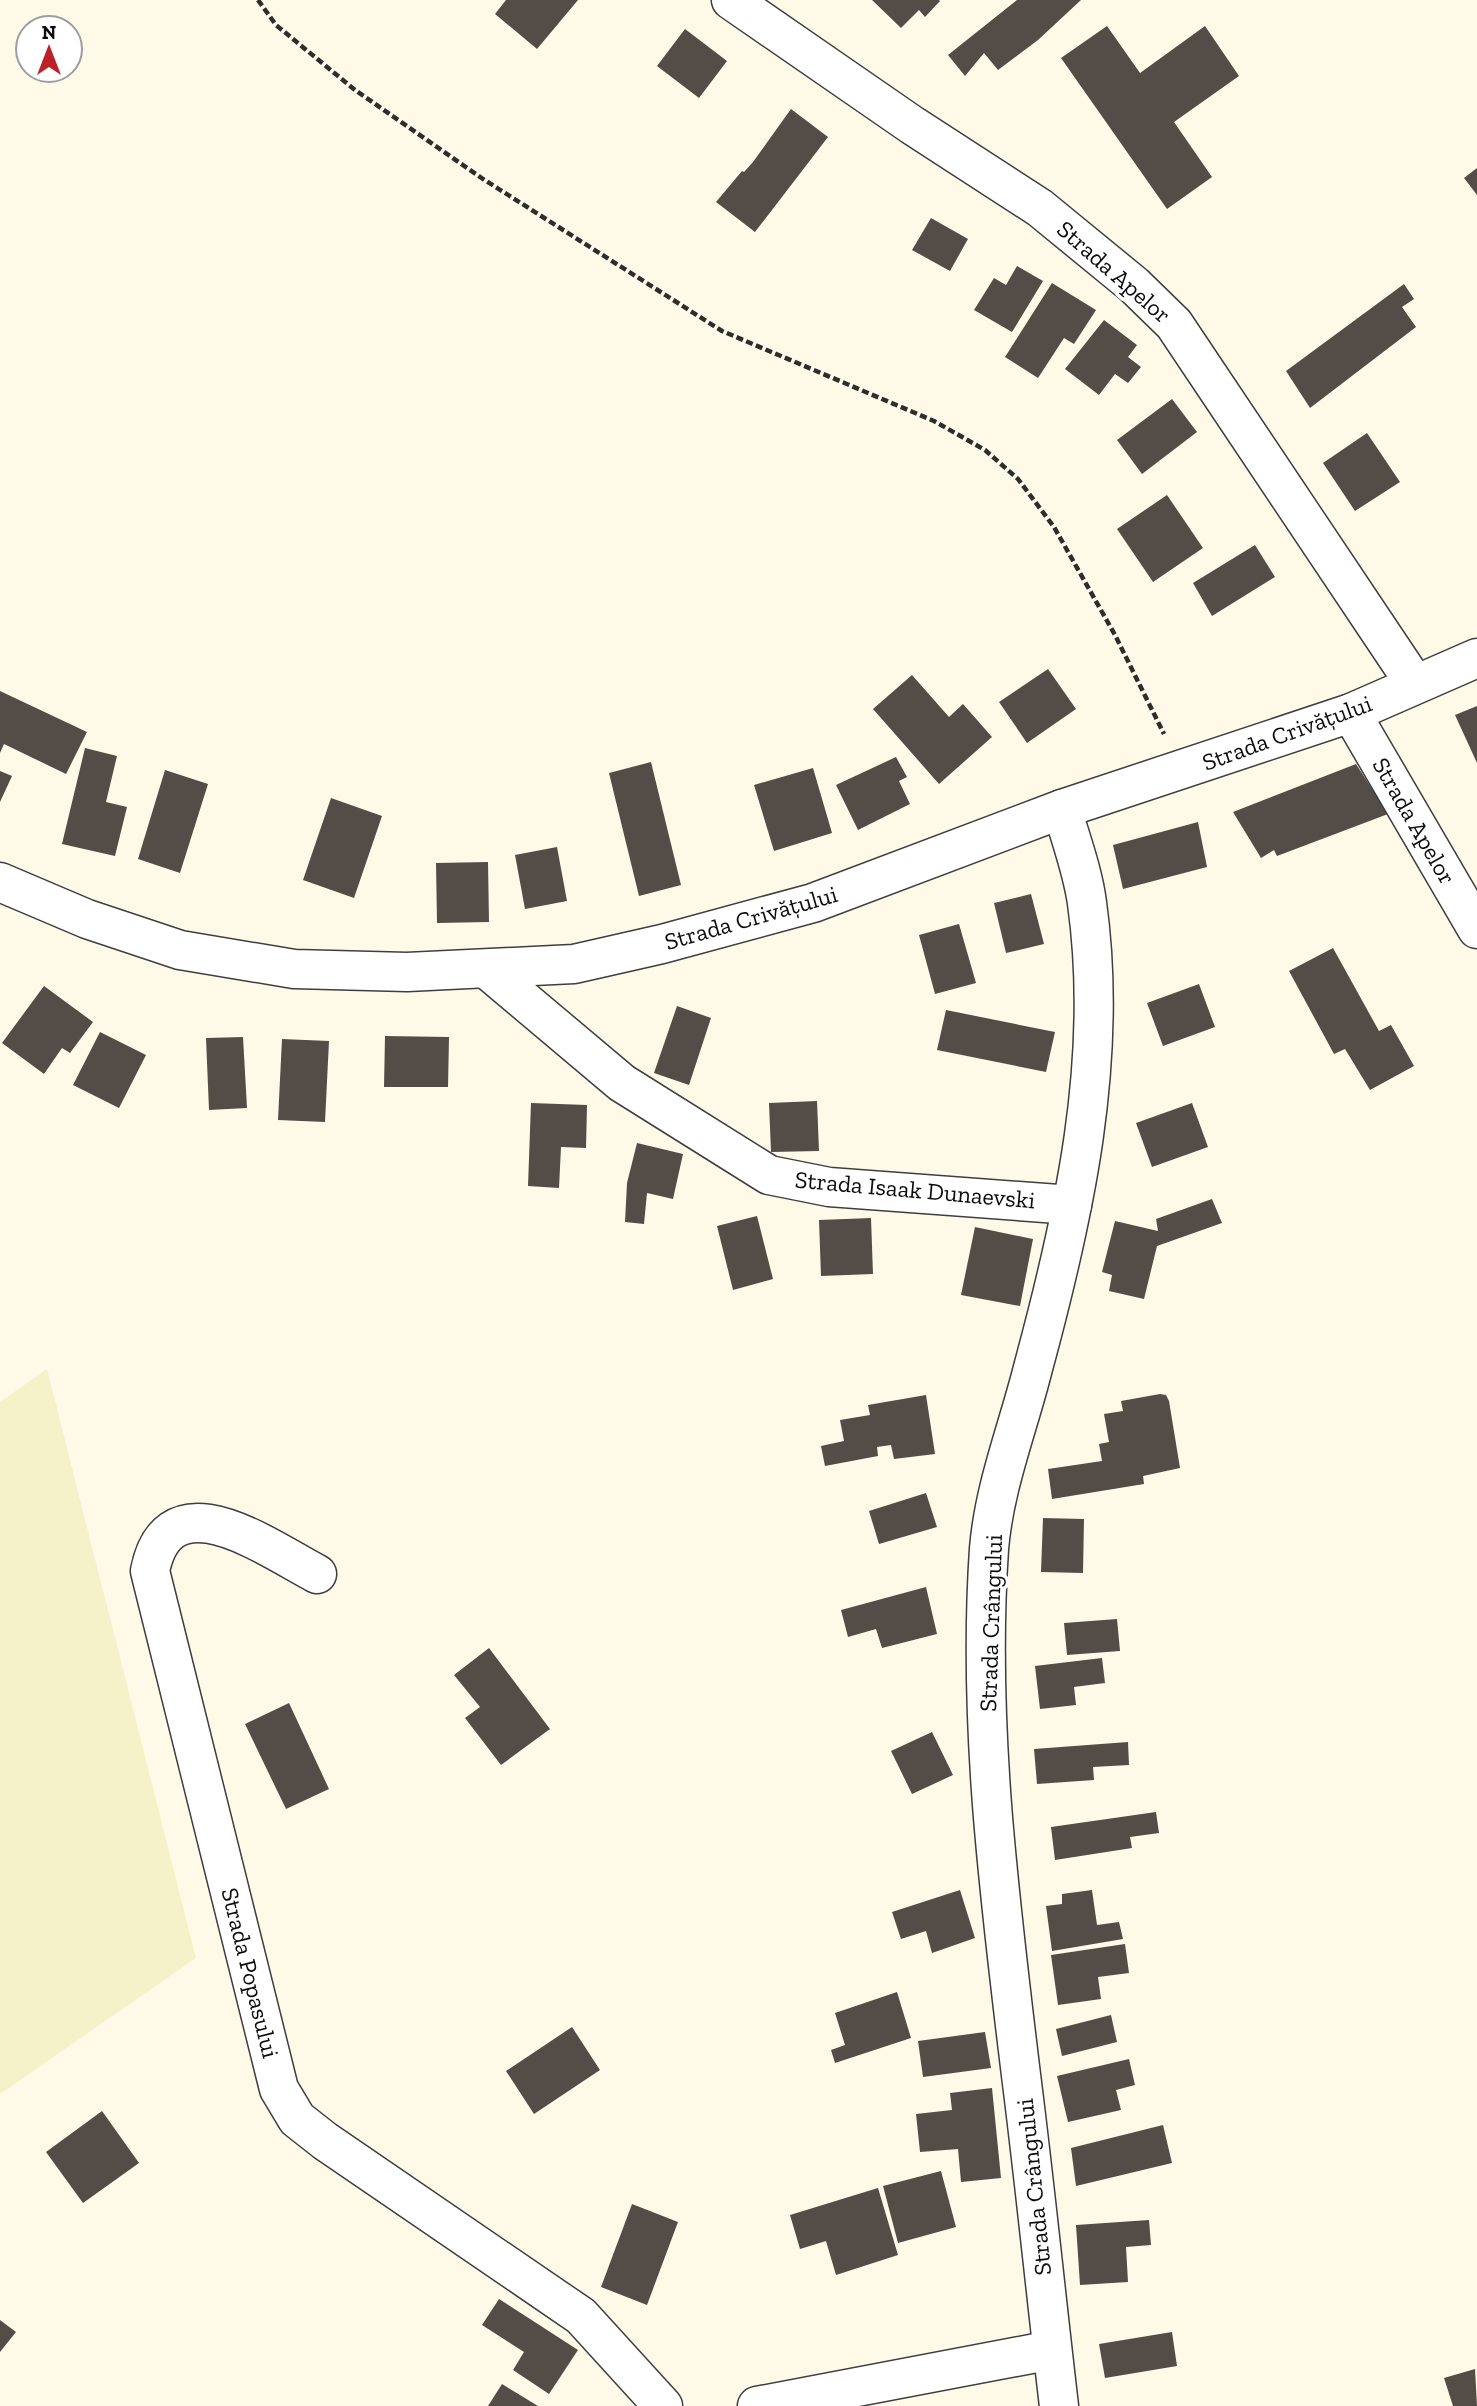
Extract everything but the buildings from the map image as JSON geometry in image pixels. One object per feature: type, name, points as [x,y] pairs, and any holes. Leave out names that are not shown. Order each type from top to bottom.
[{"type":"street","name":"Strada Apelor","points":[[731,0],[912,125],[1040,208],[1134,285],[1174,324],[1415,684]]},
{"type":"street","name":"Strada Crivățului","points":[[0,881],[86,919],[180,950],[294,969],[489,971],[574,964],[662,944],[813,903],[1062,809],[1351,713],[1477,658]]},
{"type":"street","name":"Strada Apelor","points":[[1351,713],[1477,929]]},
{"type":"street","name":"Strada Crângului","points":[[1059,2406],[996,1868],[986,1632],[989,1545],[1002,1475],[1034,1368],[1072,1205],[1090,1110],[1095,1013],[1087,901],[1062,809]]},
{"type":"street","name":"Strada Isaak Dunaevski","points":[[489,971],[622,1083],[769,1175],[829,1187],[1072,1205]]},
{"type":"street","name":"Strada Popasului","points":[[317,1574],[230,1528],[203,1521],[179,1526],[162,1539],[153,1554],[149,1571],[279,2089],[297,2119],[325,2141],[581,2316],[663,2406]]},
{"type":"street","points":[[757,2406],[1052,2350]]},
{"type":"path","points":[[258,0],[276,25],[355,90],[483,179],[722,331],[934,421],[985,450],[1018,479],[1054,527],[1121,646],[1160,723],[1178,772]]},
{"type":"shaded area","points":[[47,1369],[196,1958],[0,2094],[0,1402]]}]
